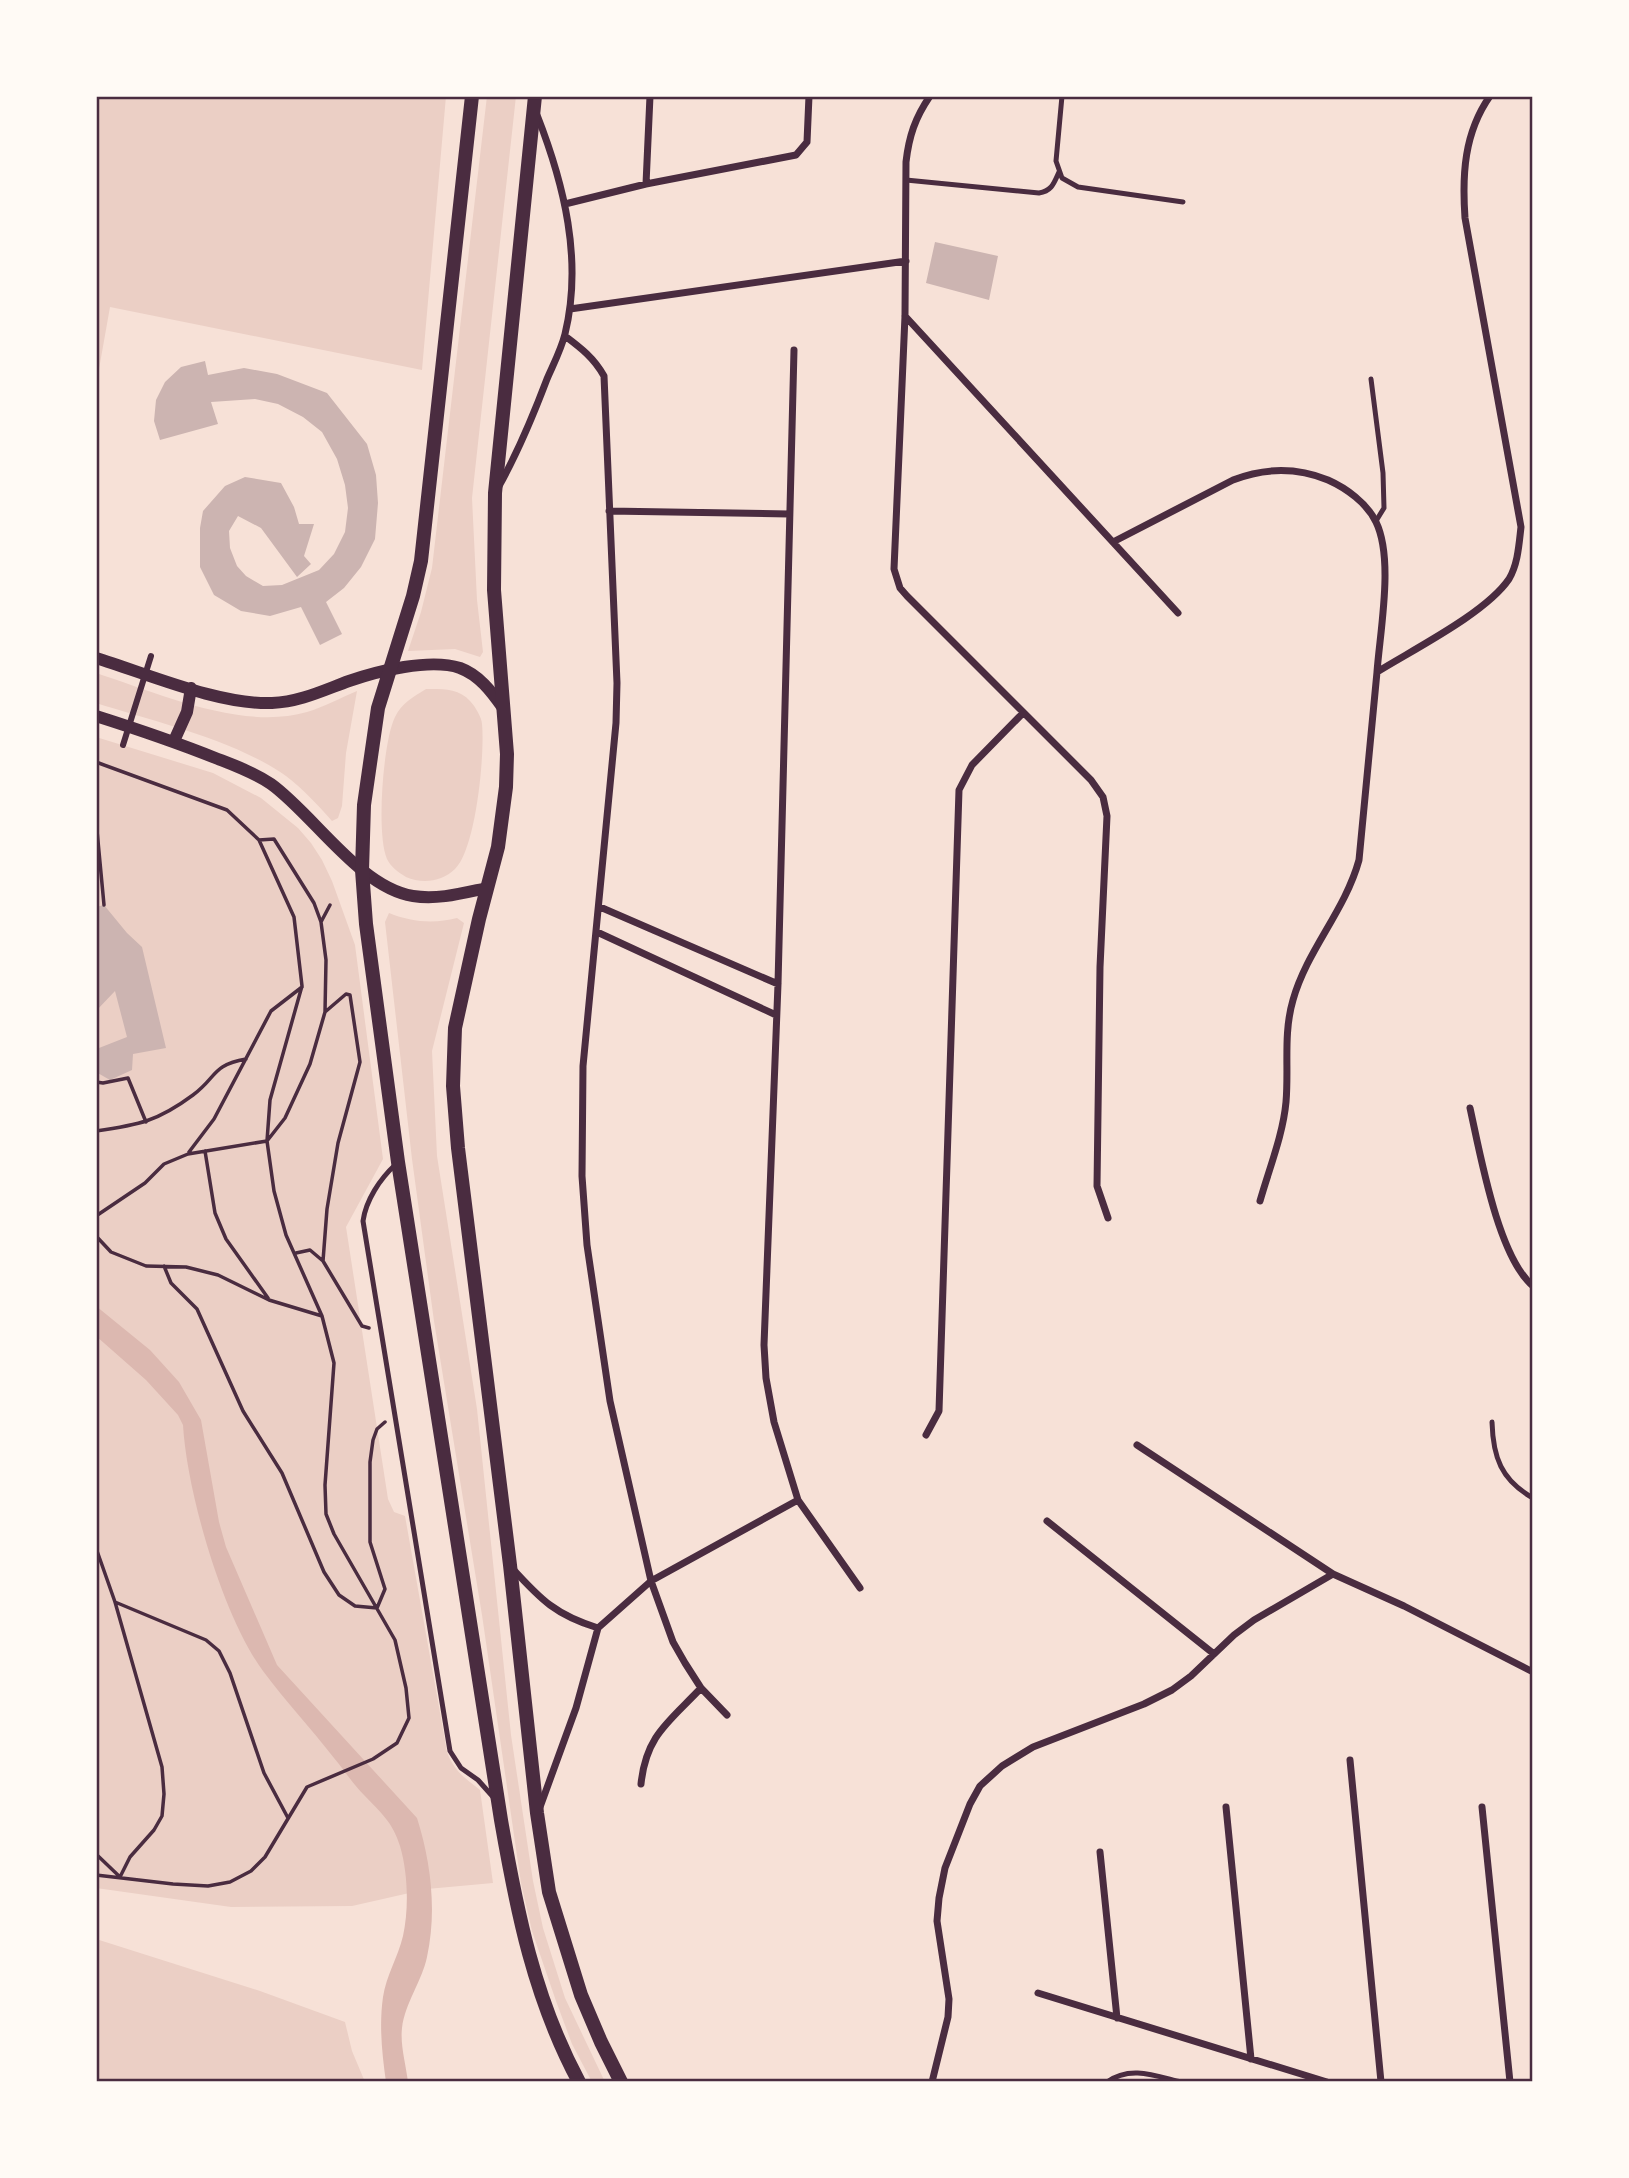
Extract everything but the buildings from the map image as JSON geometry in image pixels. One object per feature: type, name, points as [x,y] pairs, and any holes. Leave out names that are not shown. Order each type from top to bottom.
[{"type":"main road","points":[[472,96],[421,561],[413,596],[378,708],[364,805],[362,870],[366,924],[398,1163],[498,1803],[519,1921],[533,1974],[555,2033],[579,2082]]},
{"type":"main road","points":[[535,103],[495,493],[494,590],[507,754],[506,787],[498,847],[455,1028],[453,1086],[458,1148],[510,1565],[537,1813],[549,1892],[581,1996],[621,2082]]},
{"type":"street","points":[[646,184],[650,96]]},
{"type":"street","points":[[565,204],[646,184],[789,158],[803,150],[807,142],[809,96]]},
{"type":"street","points":[[930,96],[916,117],[908,141],[905,316],[893,552],[896,579],[900,588],[919,608],[1099,788],[1105,805],[1107,816],[1100,967],[1097,1186],[1108,1218]]},
{"type":"street","points":[[1377,672],[1467,617],[1490,599],[1509,578],[1518,554],[1521,527],[1463,195],[1466,152],[1474,125],[1490,96]]},
{"type":"street","points":[[495,493],[527,430],[565,337],[570,309],[570,239],[565,204],[535,103]]},
{"type":"street","points":[[570,309],[906,261]]},
{"type":"street","points":[[905,316],[1178,613]]},
{"type":"street","points":[[565,337],[590,357],[604,376],[617,683],[600,907],[583,1066],[582,1176],[587,1245],[610,1401],[651,1581],[673,1642],[701,1688],[727,1715]]},
{"type":"street","points":[[794,350],[778,984],[764,1345],[766,1378],[774,1422],[783,1459],[798,1500],[860,1588]]},
{"type":"street","points":[[1113,541],[1233,480],[1269,471],[1293,471],[1316,475],[1338,485],[1359,500],[1376,521],[1384,550],[1385,571],[1377,672],[1359,860],[1352,883],[1301,977],[1292,1001],[1286,1039],[1286,1106],[1260,1201]]},
{"type":"street","points":[[609,511],[789,514]]},
{"type":"street","points":[[123,745],[151,656]]},
{"type":"street","points":[[96,658],[228,698],[272,703],[314,695],[350,681],[388,671],[422,665],[459,668],[489,688],[503,708]]},
{"type":"street","points":[[174,741],[187,712],[191,688]]},
{"type":"street","points":[[926,1436],[939,1410],[959,790],[972,765],[1023,713]]},
{"type":"street","points":[[96,716],[174,741],[252,773],[272,785],[362,870],[390,889],[410,896],[450,896],[487,888]]},
{"type":"street","points":[[600,907],[778,984]]},
{"type":"street","points":[[597,932],[776,1015]]},
{"type":"street","points":[[1470,1108],[1495,1213],[1510,1253],[1533,1286]]},
{"type":"street","points":[[1137,1445],[1333,1574],[1404,1606],[1533,1672]]},
{"type":"street","points":[[537,1813],[576,1708],[598,1628],[651,1581],[798,1500]]},
{"type":"street","points":[[1047,1521],[1214,1654]]},
{"type":"street","points":[[510,1565],[553,1609],[580,1623],[598,1628]]},
{"type":"street","points":[[932,2082],[948,2017],[949,1999],[937,1921],[939,1898],[949,1856],[980,1786],[1002,1766],[1033,1747],[1144,1704],[1172,1689],[1191,1676],[1254,1620],[1333,1574]]},
{"type":"street","points":[[641,1784],[643,1762],[656,1736],[701,1688]]},
{"type":"street","points":[[1350,1759],[1381,2082]]},
{"type":"street","points":[[1226,1807],[1251,2059]]},
{"type":"street","points":[[1482,1807],[1510,2082]]},
{"type":"street","points":[[1100,1852],[1117,2018]]},
{"type":"street","points":[[1038,1993],[1327,2082]]},
{"type":"lane","points":[[1062,96],[1056,151],[1062,178],[1078,187],[1183,202]]},
{"type":"lane","points":[[906,180],[1039,194],[1048,192],[1053,187],[1059,172]]},
{"type":"lane","points":[[1371,379],[1383,473],[1384,508],[1376,521]]},
{"type":"lane","points":[[398,1163],[385,1174],[364,1212],[363,1221],[450,1751],[461,1768],[478,1780],[498,1803]]},
{"type":"lane","points":[[1492,1422],[1493,1445],[1499,1464],[1516,1488],[1533,1498]]},
{"type":"lane","points":[[1107,2082],[1123,2073],[1132,2072],[1181,2082]]},
{"type":"path","points":[[96,762],[227,810],[259,840],[294,916],[302,986],[270,1100],[267,1141],[274,1191],[286,1235],[322,1316],[334,1363],[325,1486],[326,1514],[334,1534],[395,1640],[406,1688],[409,1718],[397,1743],[373,1759],[307,1787],[265,1857],[251,1871],[230,1882],[196,1885],[96,1875]]},
{"type":"path","points":[[96,820],[104,905]]},
{"type":"path","points":[[96,1216],[145,1183],[164,1164],[188,1154],[267,1141],[285,1118],[310,1064],[325,1012],[326,960],[321,922],[314,903],[274,839],[259,840]]},
{"type":"path","points":[[321,922],[330,905]]},
{"type":"path","points":[[188,1154],[214,1119],[271,1011],[302,986]]},
{"type":"path","points":[[323,1261],[327,1209],[338,1143],[360,1062],[350,995],[346,994],[325,1012]]},
{"type":"path","points":[[96,1131],[146,1122],[162,1116],[196,1093],[218,1069],[229,1062],[246,1059]]},
{"type":"path","points":[[96,1082],[128,1078],[146,1122]]},
{"type":"path","points":[[205,1151],[215,1213],[226,1239],[269,1300]]},
{"type":"path","points":[[96,1236],[111,1252],[146,1266],[186,1267],[218,1275],[269,1300],[322,1316]]},
{"type":"path","points":[[295,1253],[310,1250],[323,1261],[362,1326],[381,1330]]},
{"type":"path","points":[[164,1266],[171,1283],[197,1309],[243,1411],[282,1473],[324,1572],[339,1595],[355,1606],[377,1608]]},
{"type":"path","points":[[377,1608],[385,1589],[370,1542],[370,1462],[377,1429],[394,1415]]},
{"type":"path","points":[[96,1548],[115,1602],[162,1767],[164,1794],[162,1816],[154,1830],[130,1857],[120,1877]]},
{"type":"path","points":[[115,1602],[206,1640],[219,1651],[230,1673],[264,1773],[288,1818]]},
{"type":"path","points":[[96,1854],[120,1877]]},
{"type":"shaded area","points":[[96,96],[446,96],[422,370],[110,307],[96,386]]},
{"type":"shaded area","points":[[487,96],[516,96],[472,498],[477,600],[483,652],[480,657],[455,649],[408,651],[432,568]]},
{"type":"shaded area","points":[[96,673],[200,707],[255,717],[282,717],[307,712],[357,691],[346,753],[342,806],[338,818],[332,821],[286,776],[243,752],[194,733],[96,703]]},
{"type":"shaded area","points":[[426,689],[449,690],[466,697],[480,715],[483,738],[478,800],[462,858],[455,869],[444,877],[425,881],[406,877],[388,862],[382,830],[382,788],[387,746],[395,717],[404,704]]},
{"type":"shaded area","points":[[96,737],[213,773],[261,798],[298,828],[322,860],[355,945],[383,1159],[346,1227],[388,1499],[394,1512],[405,1516],[447,1752],[457,1769],[480,1790],[493,1883],[427,1889],[352,1906],[231,1907],[96,1888]]},
{"type":"shaded area","points":[[389,913],[423,921],[457,918],[464,923],[432,1051],[437,1156],[477,1409],[511,1735],[533,1881],[543,1928],[565,1998],[605,2082],[592,2082],[572,2044],[532,1931],[521,1883],[482,1615],[434,1321],[385,922]]},
{"type":"shaded area","points":[[96,1306],[150,1350],[179,1382],[201,1420],[226,1547],[277,1665],[417,1818],[429,1869],[432,1922],[425,1966],[406,2010],[402,2028],[402,2048],[408,2082],[386,2082],[382,2040],[385,1989],[401,1944],[406,1914],[405,1868],[397,1837],[385,1818],[280,1693],[248,1648],[221,1587],[210,1553],[192,1485],[183,1425],[178,1415],[146,1380],[96,1336]]},
{"type":"shaded area","points":[[96,1939],[260,1991],[345,2022],[352,2051],[365,2082],[96,2082]]}]
